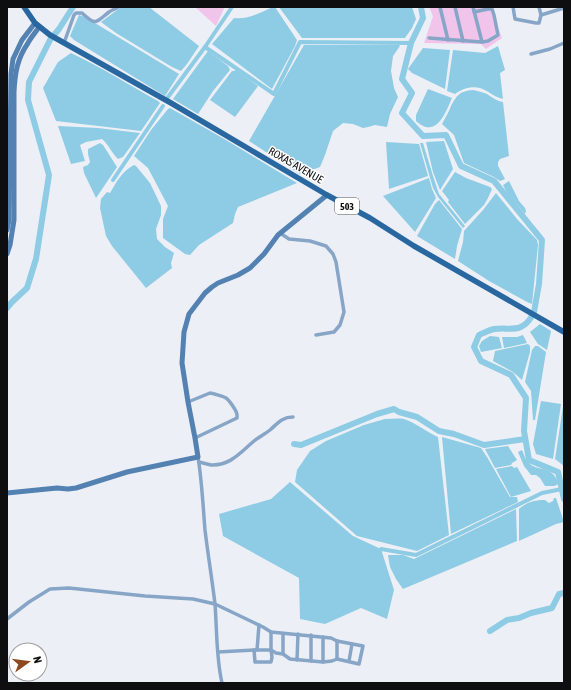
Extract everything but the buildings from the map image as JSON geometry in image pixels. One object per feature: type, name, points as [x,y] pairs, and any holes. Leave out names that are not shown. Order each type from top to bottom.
[{"type":"main road","name":"ROXAS AVENUE","points":[[24,7],[37,25],[50,35],[171,103],[327,195],[370,218],[414,246],[564,332]]},
{"type":"street","points":[[62,42],[76,13],[82,13],[89,20],[94,22],[98,21],[118,7]]},
{"type":"street","points":[[440,7],[448,40]]},
{"type":"street","points":[[455,7],[464,41]]},
{"type":"street","points":[[473,7],[482,42]]},
{"type":"street","points":[[513,7],[515,19],[536,24],[539,23],[541,15],[539,7]]},
{"type":"street","points":[[541,15],[564,8]]},
{"type":"street","points":[[429,38],[482,42],[488,41],[498,35],[492,9],[474,12]]},
{"type":"street","points":[[7,230],[10,198],[11,74],[16,60],[27,44],[37,25]]},
{"type":"street","points":[[532,54],[564,43]]},
{"type":"street","points":[[222,683],[218,652],[215,604],[205,532],[201,477],[182,363],[184,332],[189,314],[212,287],[244,272],[257,261],[280,233],[327,195]]},
{"type":"street","points":[[7,254],[14,220],[10,198]]},
{"type":"street","points":[[280,233],[289,239],[310,241],[326,246],[333,254],[336,262],[344,312],[340,325],[334,332],[316,335]]},
{"type":"street","points":[[188,402],[213,393],[218,396],[224,396],[231,403],[237,414],[237,418],[195,438]]},
{"type":"street","points":[[7,493],[51,488],[76,488],[127,472],[198,460],[211,465],[232,460],[268,432],[283,418],[293,417]]},
{"type":"street","points":[[7,619],[29,602],[50,589],[69,588],[145,596],[193,599],[215,604],[271,632],[331,638],[337,641],[363,646],[359,664],[337,659],[323,662],[290,659],[283,654],[270,650],[218,652]]},
{"type":"street","points":[[259,625],[255,662],[271,662],[271,632]]},
{"type":"street","points":[[283,634],[283,654]]},
{"type":"street","points":[[297,660],[298,634]]},
{"type":"street","points":[[311,636],[311,661]]},
{"type":"street","points":[[323,637],[323,662]]},
{"type":"street","points":[[337,641],[337,659]]},
{"type":"street","points":[[349,662],[352,644]]},
{"type":"shaded area","points":[[195,7],[223,7],[224,9],[216,26]]},
{"type":"shaded area","points":[[429,7],[490,7],[502,38],[486,49],[481,44],[424,43],[433,16]]},
{"type":"water","points":[[121,7],[149,7],[199,46],[181,71],[116,33],[101,22]]},
{"type":"water","points":[[275,7],[297,40],[272,89],[212,44],[234,18],[249,17]]},
{"type":"water","points":[[279,7],[412,7],[416,19],[405,38],[302,38]]},
{"type":"water","points":[[79,15],[85,17],[179,74],[165,96],[74,40],[70,36]]},
{"type":"water","points":[[304,45],[400,46],[393,56],[391,71],[394,88],[398,97],[390,114],[387,127],[375,125],[363,128],[353,124],[343,123],[333,131],[320,167],[300,174],[249,141]]},
{"type":"water","points":[[498,46],[505,70],[500,73],[503,99],[477,87],[467,88],[455,94],[447,91],[453,50],[485,53]]},
{"type":"water","points":[[423,48],[450,50],[445,89],[412,73],[408,69]]},
{"type":"water","points":[[208,51],[228,66],[230,70],[213,91],[198,114],[173,99]]},
{"type":"water","points":[[71,53],[104,70],[160,103],[141,131],[56,121],[43,88],[58,62]]},
{"type":"water","points":[[236,70],[258,86],[235,117],[210,100],[232,71]]},
{"type":"water","points":[[428,89],[452,98],[443,117],[434,126],[429,127],[423,126],[416,121],[416,115]]},
{"type":"water","points":[[473,90],[487,94],[496,100],[503,102],[509,156],[500,159],[498,162],[498,166],[505,179],[500,181],[464,163],[454,135],[442,124],[457,96],[465,91]]},
{"type":"water","points":[[170,108],[297,183],[238,207],[233,223],[199,245],[190,255],[185,254],[163,238],[163,219],[168,206],[148,168],[134,156],[151,130]]},
{"type":"water","points":[[58,126],[98,128],[140,133],[123,157],[118,159],[102,139],[86,142],[80,145],[85,161],[71,164]]},
{"type":"water","points":[[444,141],[453,169],[440,190],[433,172],[426,142]]},
{"type":"water","points":[[386,142],[419,144],[428,176],[389,189]]},
{"type":"water","points":[[100,143],[103,145],[117,167],[96,198],[84,173],[83,167],[88,165],[90,162],[88,149]]},
{"type":"water","points":[[420,143],[423,143],[439,194],[465,226],[463,228],[438,197],[433,188]]},
{"type":"water","points":[[134,165],[150,183],[161,206],[161,215],[156,229],[157,239],[174,253],[171,263],[172,268],[146,288],[112,246],[106,236],[100,208],[101,199],[107,192],[110,193],[123,174]]},
{"type":"water","points":[[455,172],[492,189],[484,205],[465,224],[448,202],[449,200],[442,191]]},
{"type":"water","points":[[429,178],[436,198],[415,232],[383,196]]},
{"type":"water","points":[[509,181],[519,201],[525,208],[525,214],[507,193],[503,185]]},
{"type":"water","points":[[496,193],[517,219],[537,240],[538,245],[532,304],[489,281],[458,261],[464,231]]},
{"type":"water","points":[[439,200],[462,229],[455,259],[417,236],[435,204]]},
{"type":"water","points":[[540,324],[551,331],[547,350],[538,344],[530,332]]},
{"type":"water","points":[[523,335],[527,343],[504,348],[502,337],[517,337]]},
{"type":"water","points":[[490,336],[499,337],[502,348],[481,352],[479,346],[482,341]]},
{"type":"water","points":[[528,344],[530,346],[530,352],[522,380],[513,372],[493,361],[495,351]]},
{"type":"water","points":[[535,346],[538,346],[546,352],[535,420],[533,420],[531,391],[525,382],[532,350]]},
{"type":"water","points":[[564,400],[564,466],[555,459]]},
{"type":"water","points":[[541,401],[561,404],[553,459],[536,454],[533,444]]},
{"type":"water","points":[[385,419],[404,419],[438,437],[449,535],[417,551],[357,536],[295,482],[297,470],[310,451],[326,441],[364,425]]},
{"type":"water","points":[[442,437],[481,448],[510,497],[517,497],[518,502],[451,534]]},
{"type":"water","points":[[508,446],[517,460],[511,465],[495,468],[485,449]]},
{"type":"water","points":[[522,450],[528,462],[536,467],[552,473],[556,477],[559,484],[554,486],[545,486],[540,478],[536,475],[531,475],[524,466],[518,452]]},
{"type":"water","points":[[512,466],[514,468],[517,467],[531,491],[511,497],[496,469]]},
{"type":"water","points":[[290,482],[353,536],[381,549],[394,590],[387,619],[361,608],[325,624],[300,619],[299,578],[223,536],[219,514],[271,499]]},
{"type":"water","points":[[554,498],[556,498],[564,522],[556,524],[519,541],[519,509],[534,501],[545,500],[549,503],[553,501]]},
{"type":"water","points":[[516,509],[517,541],[403,589],[396,579],[390,567],[388,555],[403,555],[414,559]]},
{"type":"waterway","points":[[7,308],[27,288],[36,259],[49,175],[28,100],[29,82],[50,40],[73,7]]},
{"type":"waterway","points":[[168,97],[232,7]]},
{"type":"waterway","points":[[421,7],[423,18],[411,43],[402,79],[412,93],[402,113],[423,136],[446,135],[461,166],[494,181],[542,240],[539,284],[534,312]]},
{"type":"waterway","points":[[205,47],[274,94],[300,42],[411,43]]},
{"type":"waterway","points":[[113,180],[163,106]]},
{"type":"waterway","points":[[532,316],[528,322],[520,327],[494,329],[479,335],[474,347],[481,361],[511,375],[526,398],[524,431],[529,460],[558,472],[564,499]]},
{"type":"waterway","points":[[294,444],[301,445],[377,414],[394,409],[417,417],[439,431],[454,434],[484,445],[525,439]]},
{"type":"waterway","points":[[381,549],[416,555],[542,493],[562,489]]},
{"type":"waterway","points":[[490,631],[507,620],[552,608],[559,594],[564,593]]}]
